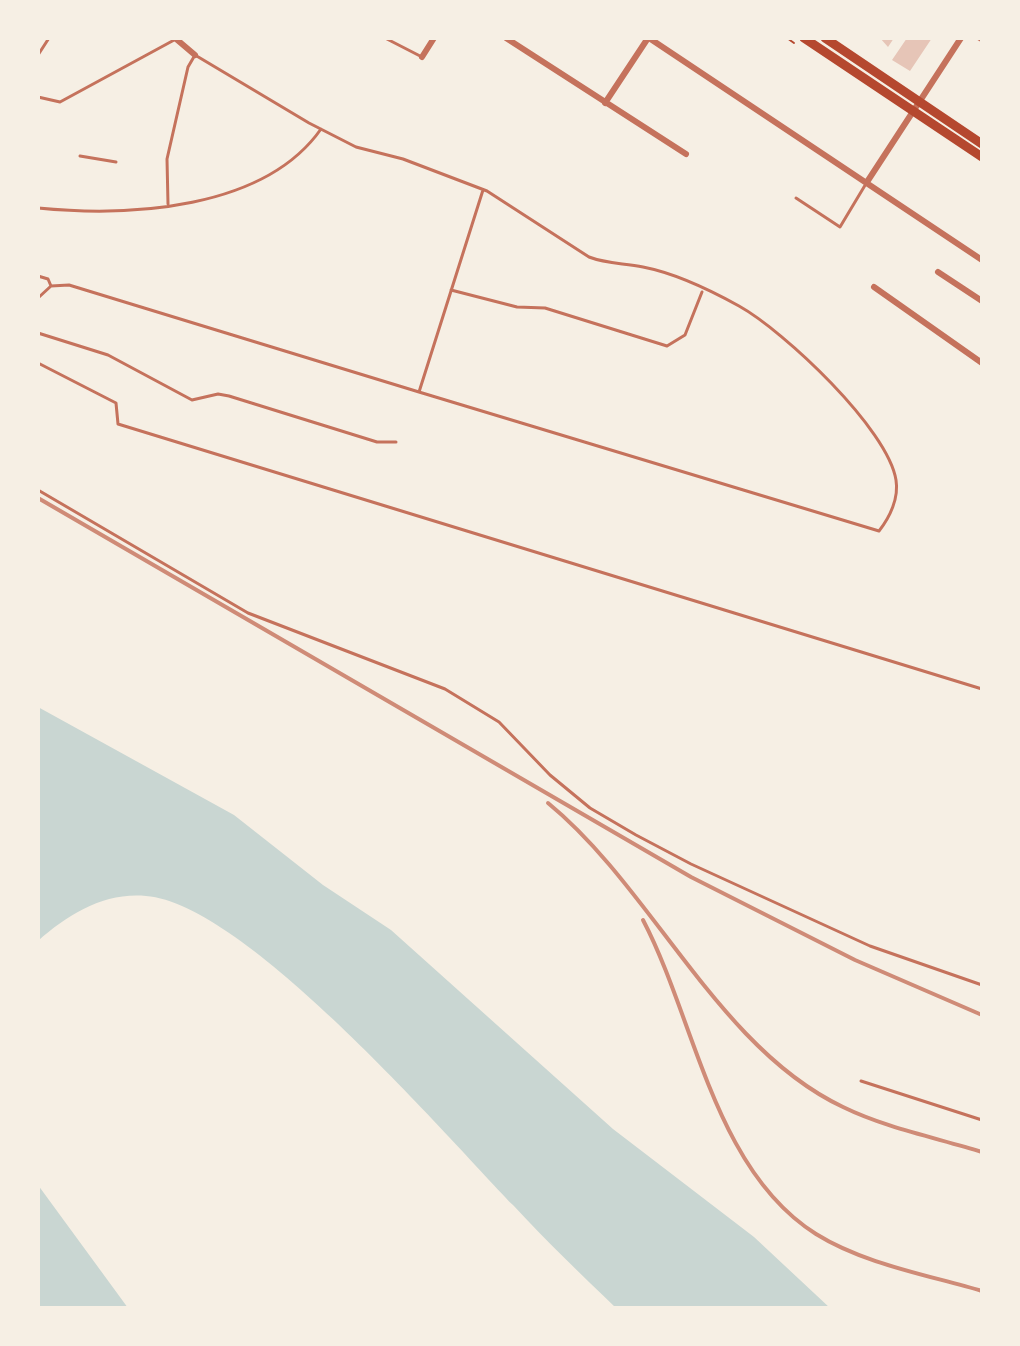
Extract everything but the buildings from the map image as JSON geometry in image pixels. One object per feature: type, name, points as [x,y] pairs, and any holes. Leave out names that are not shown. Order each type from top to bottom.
[{"type":"main road","points":[[804,38],[982,144]]},
{"type":"main road","points":[[825,38],[982,157]]},
{"type":"street","points":[[422,57],[434,38]]},
{"type":"street","points":[[506,38],[686,154]]},
{"type":"street","points":[[605,103],[648,38],[982,260]]},
{"type":"street","points":[[867,182],[961,38]]},
{"type":"street","points":[[175,39],[195,55]]},
{"type":"street","points":[[938,272],[982,301]]},
{"type":"street","points":[[874,287],[982,363]]},
{"type":"lane","points":[[38,55],[49,38]]},
{"type":"lane","points":[[385,38],[422,57]]},
{"type":"lane","points":[[977,38],[982,41]]},
{"type":"lane","points":[[38,97],[60,102],[175,39]]},
{"type":"lane","points":[[38,298],[51,286],[69,285],[879,531],[893,504],[897,481],[876,438],[801,351],[738,305],[644,267],[603,263],[589,257],[483,190],[403,159],[356,147],[195,55],[188,67],[167,159],[168,204]]},
{"type":"lane","points":[[38,208],[107,211],[229,195],[264,181],[294,161],[321,129]]},
{"type":"lane","points":[[80,156],[116,162]]},
{"type":"lane","points":[[796,198],[840,227],[867,182]]},
{"type":"lane","points":[[419,392],[483,190]]},
{"type":"lane","points":[[38,276],[48,279],[51,286]]},
{"type":"lane","points":[[451,290],[517,307],[545,308],[667,346],[685,335],[703,290]]},
{"type":"lane","points":[[38,333],[108,355],[192,400],[218,394],[229,396],[377,442],[396,442]]},
{"type":"lane","points":[[38,363],[116,403],[118,424],[982,689]]},
{"type":"lane","points":[[38,490],[248,613],[445,689],[476,706],[499,722],[550,775],[590,808],[691,864],[870,946],[982,985]]},
{"type":"lane","points":[[861,1081],[982,1120]]},
{"type":"shaded area","points":[[38,707],[234,815],[323,885],[391,930],[613,1129],[754,1237],[830,1308],[616,1308],[538,1232],[340,1025],[235,937],[187,908],[146,896],[102,901],[62,922],[38,941]]},
{"type":"shaded area","points":[[38,1185],[128,1308],[38,1308]]},
{"type":"railway","points":[[38,498],[691,877],[855,960],[982,1015]]},
{"type":"railway","points":[[548,803],[586,838],[621,878],[722,1008],[759,1047],[799,1081],[859,1114],[982,1152]]},
{"type":"railway","points":[[643,920],[730,1133],[753,1172],[781,1206],[816,1234],[855,1253],[982,1291]]}]
